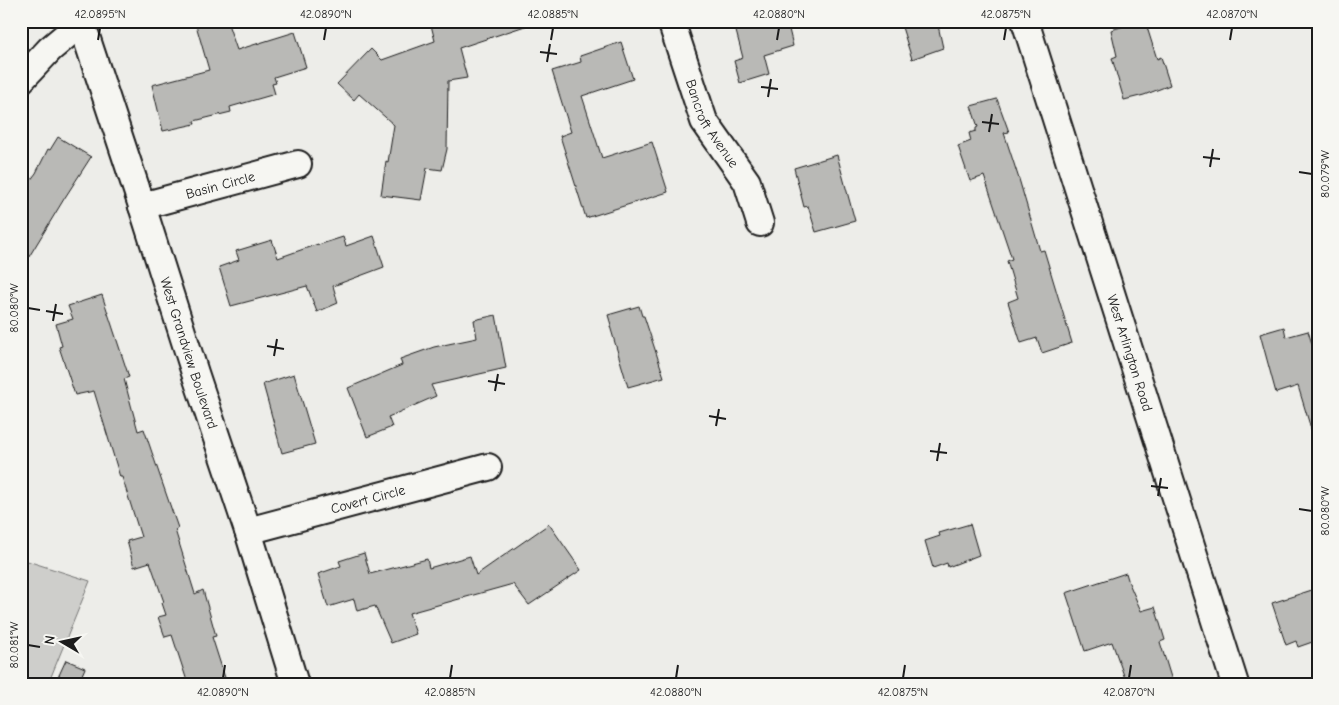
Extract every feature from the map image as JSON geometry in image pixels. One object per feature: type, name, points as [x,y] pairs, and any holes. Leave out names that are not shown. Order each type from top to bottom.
[{"type":"street","name":"Bancroft Avenue","points":[[671,21],[704,121],[747,182],[760,223]]},
{"type":"street","name":"West Arlington Road","points":[[1025,21],[1235,684]]},
{"type":"street","points":[[21,80],[50,49],[83,22]]},
{"type":"street","name":"West Grandview Boulevard","points":[[83,22],[192,364],[248,531],[295,684]]},
{"type":"street","name":"Basin Circle","points":[[142,206],[298,164]]},
{"type":"street","name":"Covert Circle","points":[[248,531],[488,467]]},
{"type":"shaded area","points":[[21,559],[90,581],[48,684],[21,684]]},
{"type":"building","points":[[207,21],[227,21],[237,50],[295,32],[306,67],[274,77],[276,83],[272,84],[275,94],[230,107],[231,112],[194,121],[195,124],[163,131],[152,85],[209,70],[196,25]]},
{"type":"building","points":[[430,21],[527,21],[528,25],[459,48],[467,78],[448,81],[447,149],[442,170],[427,168],[421,200],[381,195],[394,125],[359,94],[354,100],[337,84],[371,49],[382,60],[435,41]]},
{"type":"building","points":[[766,21],[787,21],[793,46],[764,55],[769,74],[740,83],[734,61],[743,58],[736,31]]},
{"type":"building","points":[[915,21],[937,21],[943,48],[912,59],[901,24]]},
{"type":"building","points":[[1145,21],[1157,59],[1161,57],[1170,85],[1124,100],[1112,58],[1117,56],[1111,30]]},
{"type":"building","points":[[621,42],[633,79],[582,96],[602,158],[652,142],[668,192],[586,218],[560,136],[571,132],[552,71],[581,62],[580,56]]},
{"type":"building","points":[[997,99],[1009,132],[1004,133],[1040,251],[1044,250],[1072,343],[1042,353],[1037,338],[1021,343],[1008,302],[1018,298],[1007,261],[1012,259],[984,176],[970,181],[958,146],[971,141],[969,133],[976,131],[978,127],[971,106]]},
{"type":"building","points":[[58,137],[91,157],[21,270],[21,193],[36,173],[48,149],[50,150]]},
{"type":"building","points":[[837,155],[855,221],[816,232],[808,206],[804,207],[794,168]]},
{"type":"building","points":[[374,236],[384,267],[333,286],[338,303],[317,312],[307,286],[231,306],[219,267],[239,260],[236,251],[272,240],[278,258],[343,237],[346,246]]},
{"type":"building","points":[[102,295],[129,377],[124,379],[138,431],[144,429],[178,528],[175,530],[195,594],[203,590],[216,636],[212,637],[227,684],[188,684],[172,635],[165,637],[158,617],[166,615],[162,603],[164,602],[150,562],[134,567],[127,541],[141,537],[122,477],[120,477],[94,391],[75,395],[59,347],[62,346],[56,324],[73,319],[68,306]]},
{"type":"building","points":[[639,306],[664,377],[628,387],[608,315]]},
{"type":"building","points":[[496,315],[506,368],[431,385],[436,396],[388,417],[392,427],[367,437],[348,388],[402,365],[400,359],[434,347],[477,338],[474,320]]},
{"type":"building","points":[[1284,327],[1286,337],[1308,331],[1318,363],[1318,431],[1312,432],[1298,386],[1276,393],[1260,334]]},
{"type":"building","points":[[294,374],[315,444],[282,453],[263,384]]},
{"type":"building","points":[[549,524],[581,570],[529,605],[513,584],[409,613],[416,634],[391,643],[375,606],[357,611],[354,599],[328,607],[318,574],[341,566],[339,561],[364,553],[370,574],[427,559],[429,568],[470,556],[476,575]]},
{"type":"building","points":[[970,524],[979,555],[948,567],[947,563],[933,568],[925,541],[940,536],[939,533]]},
{"type":"building","points":[[1126,573],[1141,611],[1155,607],[1165,640],[1160,642],[1173,684],[1127,684],[1112,642],[1085,651],[1066,593]]},
{"type":"building","points":[[1318,588],[1318,640],[1298,647],[1296,641],[1286,645],[1272,603]]},
{"type":"building","points":[[66,660],[85,668],[78,684],[55,684]]}]
